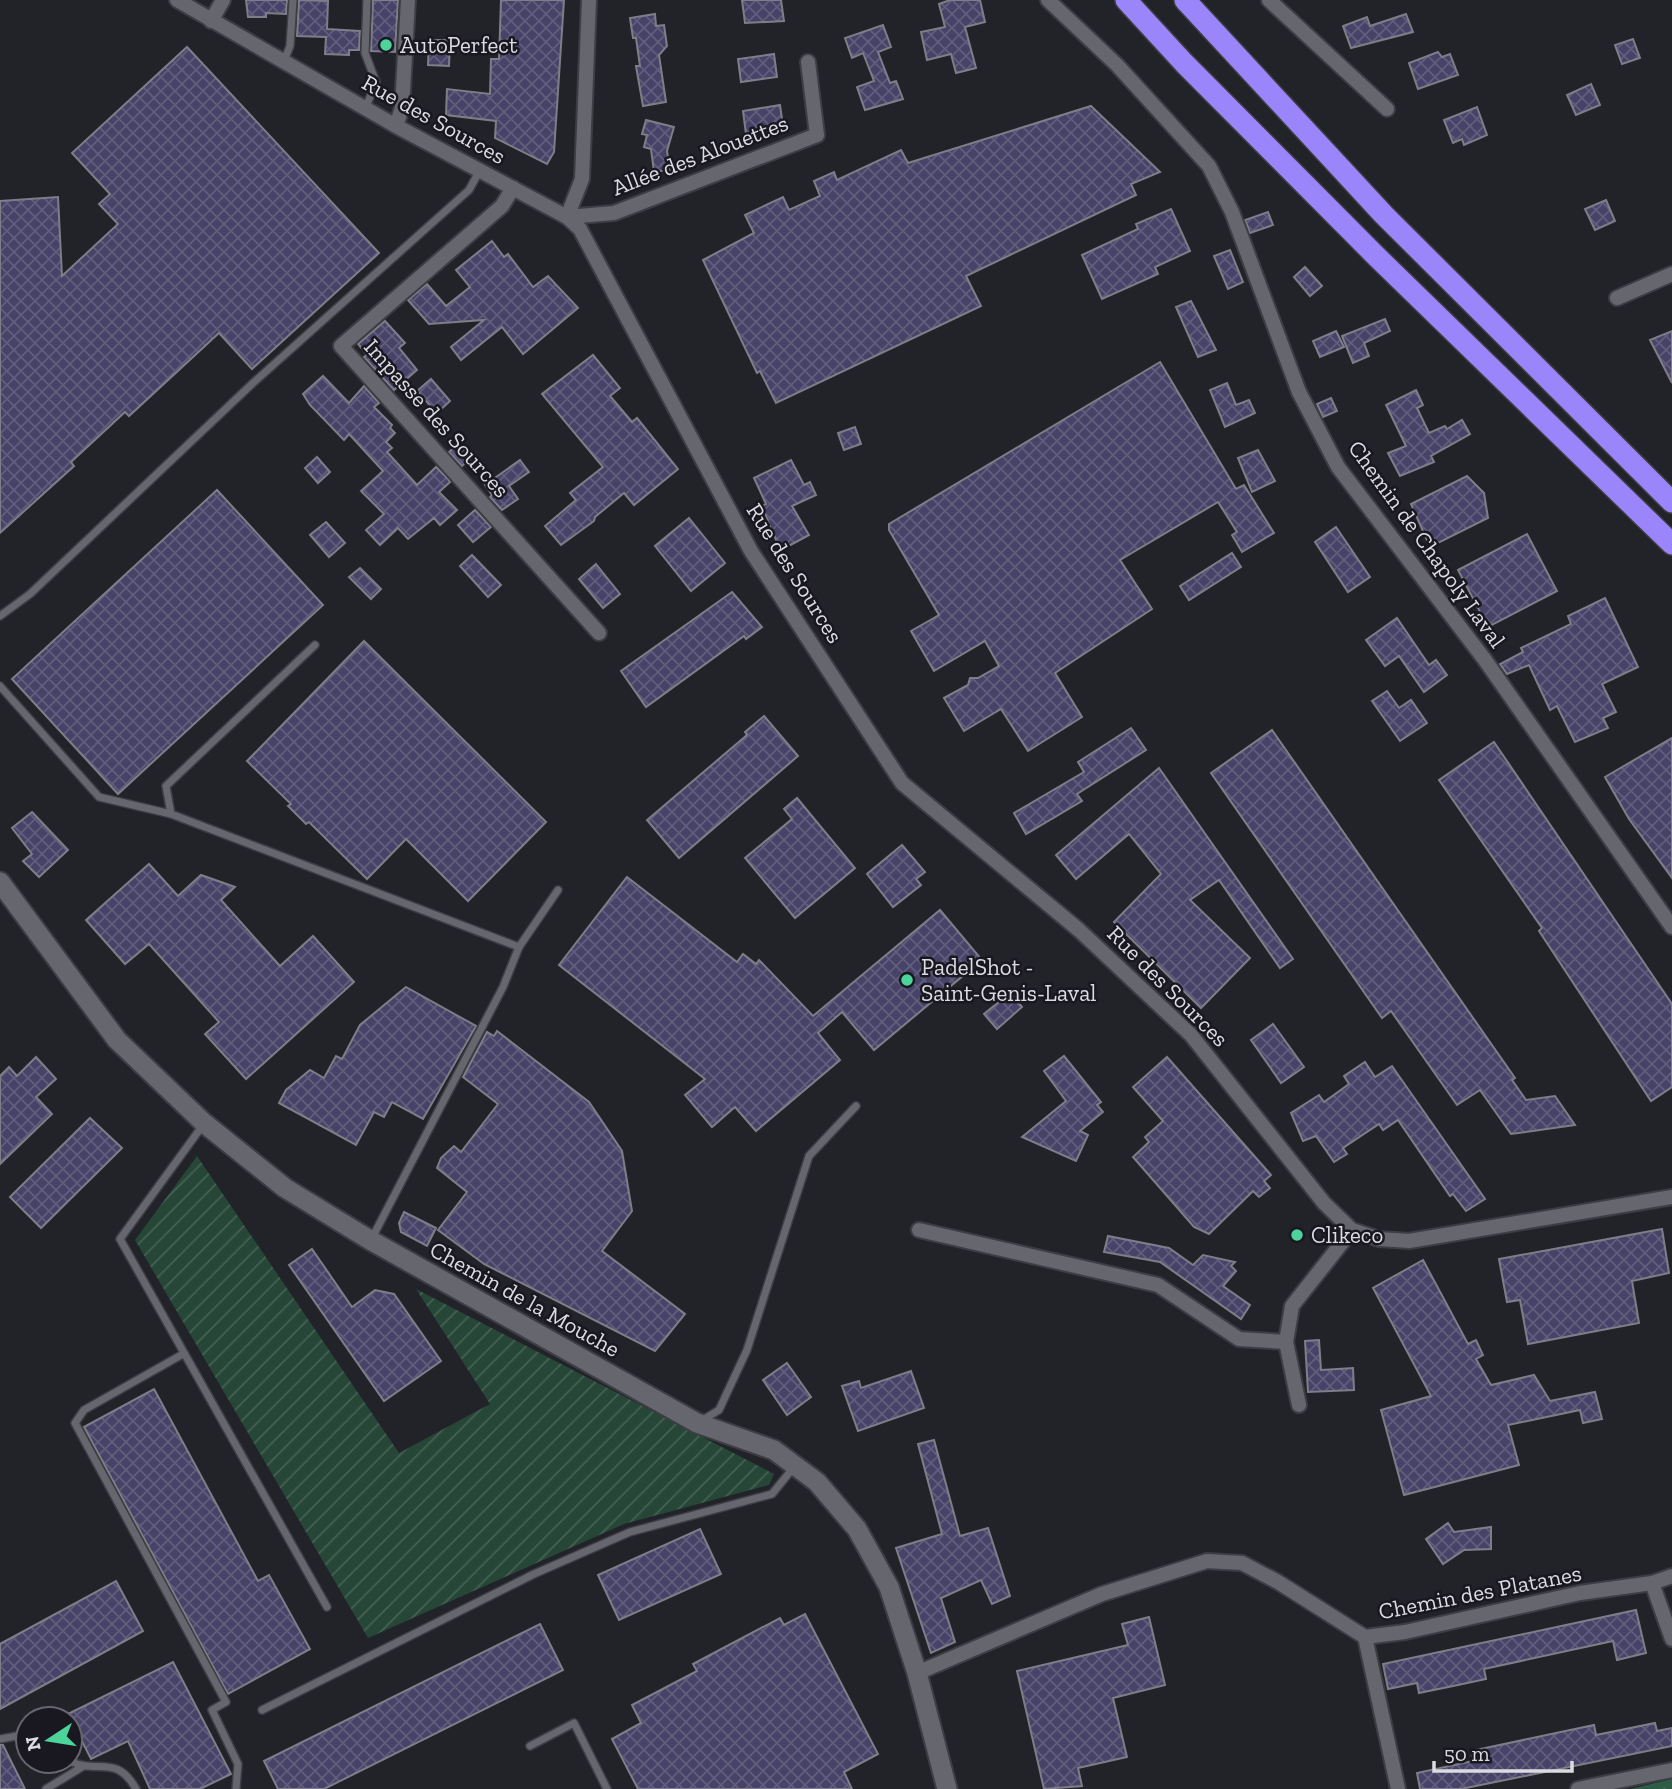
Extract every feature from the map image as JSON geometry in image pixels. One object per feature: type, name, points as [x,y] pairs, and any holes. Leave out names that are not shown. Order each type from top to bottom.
[{"type":"highway","points":[[1126,0],[1184,63],[1365,245],[1672,544]]},
{"type":"highway","points":[[1185,0],[1384,215],[1672,502]]},
{"type":"street","name":"Rue des Sources","points":[[177,0],[396,126],[567,217],[588,241],[751,551],[902,783],[1079,930],[1191,1035],[1324,1203],[1352,1230],[1379,1239],[1409,1241],[1672,1197]]},
{"type":"street","points":[[211,21],[222,0]]},
{"type":"street","points":[[396,126],[402,108],[408,0]]},
{"type":"street","points":[[567,217],[582,179],[589,0]]},
{"type":"street","name":"Chemin de Chapoly Laval","points":[[1048,0],[1117,65],[1209,166],[1232,212],[1299,392],[1338,467],[1485,660],[1672,927]]},
{"type":"street","points":[[1269,0],[1387,108]]},
{"type":"street","name":"Allée des Alouettes","points":[[567,217],[614,213],[817,135],[808,62]]},
{"type":"street","name":"Impasse des Sources","points":[[513,188],[502,206],[341,346],[599,633]]},
{"type":"street","points":[[1616,298],[1672,274]]},
{"type":"street","name":"Chemin de la Mouche","points":[[0,882],[117,1040],[204,1123],[285,1188],[370,1240],[697,1423],[774,1450],[817,1482],[875,1557],[889,1587],[916,1673],[947,1789]]},
{"type":"street","points":[[919,1230],[1158,1285],[1240,1339],[1286,1342]]},
{"type":"street","points":[[1300,1405],[1286,1342],[1292,1306],[1352,1230]]},
{"type":"street","name":"Chemin des Platanes","points":[[916,1673],[1102,1594],[1207,1561],[1242,1563],[1279,1582],[1365,1637],[1405,1632],[1580,1594],[1653,1583],[1672,1576]]},
{"type":"street","points":[[1653,1583],[1672,1639]]},
{"type":"street","points":[[1365,1637],[1398,1789]]},
{"type":"street","points":[[1578,1789],[1672,1770]]},
{"type":"lane","points":[[283,62],[290,46],[293,0]]},
{"type":"lane","points":[[366,107],[376,82],[365,53],[368,0]]},
{"type":"lane","points":[[0,616],[30,594],[253,383],[469,190],[481,170]]},
{"type":"lane","points":[[171,814],[166,786],[316,645]]},
{"type":"lane","points":[[0,686],[99,797],[171,814],[519,947]]},
{"type":"lane","points":[[370,1240],[503,987],[519,947],[558,890]]},
{"type":"lane","points":[[697,1423],[719,1410],[747,1350],[809,1156],[856,1106]]},
{"type":"lane","points":[[204,1123],[120,1239],[327,1607]]},
{"type":"lane","points":[[183,1353],[84,1410],[75,1423],[226,1702],[212,1710],[238,1764],[236,1789]]},
{"type":"lane","points":[[262,1710],[534,1574],[630,1532],[772,1494],[795,1465]]},
{"type":"lane","points":[[530,1746],[574,1723],[607,1789]]},
{"type":"lane","points":[[84,1767],[104,1764],[119,1769],[131,1779],[136,1789]]},
{"type":"lane","points":[[46,1789],[69,1775]]},
{"type":"green space","points":[[197,1156],[399,1453],[490,1404],[416,1289],[774,1474],[769,1485],[624,1524],[368,1638],[135,1240]]},
{"type":"green space","points":[[1672,1779],[1672,1789],[1630,1789]]},
{"type":"building","points":[[246,0],[287,0],[286,14],[266,13],[266,17],[248,17]]},
{"type":"building","points":[[299,0],[328,1],[327,29],[360,31],[359,50],[349,50],[349,55],[325,54],[326,37],[297,36]]},
{"type":"building","points":[[373,0],[398,0],[395,52],[371,51]]},
{"type":"building","points":[[501,0],[564,0],[554,152],[547,164],[495,138],[496,121],[446,115],[447,89],[490,94],[491,59],[499,59]]},
{"type":"building","points":[[742,0],[781,0],[784,21],[745,23]]},
{"type":"building","points":[[950,0],[980,0],[985,22],[965,27],[976,68],[956,73],[951,54],[927,60],[921,32],[945,27],[939,4]]},
{"type":"building","points":[[655,14],[656,26],[664,25],[667,46],[659,55],[666,102],[643,106],[636,66],[640,66],[636,38],[633,38],[630,18]]},
{"type":"building","points":[[1406,14],[1413,32],[1351,48],[1343,26],[1367,17],[1370,26]]},
{"type":"building","points":[[883,25],[891,47],[878,52],[890,83],[896,81],[903,99],[865,110],[857,87],[874,81],[863,53],[852,58],[845,38]]},
{"type":"building","points":[[1633,39],[1640,58],[1622,64],[1615,45]]},
{"type":"building","points":[[429,40],[450,40],[449,66],[428,65]]},
{"type":"building","points":[[187,47],[379,253],[252,369],[219,333],[129,416],[125,412],[71,462],[74,466],[0,533],[0,201],[58,197],[62,276],[118,224],[99,204],[110,194],[72,153]]},
{"type":"building","points":[[1438,52],[1442,57],[1450,54],[1458,75],[1418,89],[1409,63]]},
{"type":"building","points":[[774,54],[777,77],[741,82],[738,59]]},
{"type":"building","points":[[1591,84],[1600,105],[1576,115],[1567,95]]},
{"type":"building","points":[[780,105],[783,126],[746,134],[743,111]]},
{"type":"building","points":[[1091,106],[1160,172],[1131,184],[1136,195],[966,276],[981,306],[776,403],[760,371],[757,373],[703,260],[754,233],[745,215],[783,197],[789,210],[820,196],[814,181],[834,172],[837,180],[901,150],[908,163]]},
{"type":"building","points":[[1477,107],[1487,135],[1464,145],[1462,139],[1453,143],[1444,120]]},
{"type":"building","points":[[646,120],[674,127],[667,151],[670,170],[654,172],[651,149],[644,147],[647,135],[642,134]]},
{"type":"building","points":[[1606,200],[1615,221],[1595,230],[1585,209]]},
{"type":"building","points":[[1171,209],[1190,251],[1155,267],[1158,274],[1102,299],[1082,255],[1138,229],[1136,224]]},
{"type":"building","points":[[1268,212],[1273,225],[1250,233],[1245,220]]},
{"type":"building","points":[[492,241],[504,257],[508,254],[533,287],[548,276],[578,308],[523,354],[502,327],[461,360],[451,347],[484,320],[429,324],[408,300],[427,284],[446,306],[470,287],[456,270]]},
{"type":"building","points":[[1230,250],[1243,282],[1228,289],[1214,256]]},
{"type":"building","points":[[1305,267],[1322,286],[1310,296],[1294,277]]},
{"type":"building","points":[[1191,301],[1216,350],[1198,357],[1176,307]]},
{"type":"building","points":[[1385,319],[1390,331],[1364,343],[1369,356],[1353,363],[1342,336]]},
{"type":"building","points":[[385,321],[405,343],[399,348],[417,370],[394,390],[364,357],[367,355],[358,344]]},
{"type":"building","points":[[1336,331],[1344,347],[1320,357],[1313,341]]},
{"type":"building","points":[[1672,331],[1672,383],[1650,340]]},
{"type":"building","points":[[593,355],[620,388],[610,396],[632,422],[637,418],[678,469],[634,505],[624,493],[595,517],[594,521],[561,545],[545,526],[576,500],[570,493],[603,467],[542,394]]},
{"type":"building","points":[[1160,362],[1236,489],[1244,485],[1274,533],[1242,552],[1232,535],[1237,532],[1218,502],[1120,560],[1152,609],[1055,673],[1082,717],[1028,751],[1001,709],[964,731],[944,698],[968,685],[970,678],[978,678],[999,666],[985,641],[934,671],[911,631],[939,615],[889,530],[889,524]]},
{"type":"building","points":[[323,376],[349,403],[364,386],[379,403],[374,407],[392,425],[390,428],[395,433],[386,442],[392,448],[387,452],[417,485],[436,467],[450,482],[439,492],[457,510],[440,525],[434,518],[408,539],[398,528],[380,545],[366,530],[384,514],[361,491],[383,471],[349,434],[344,440],[303,394]]},
{"type":"building","points":[[431,379],[450,401],[437,413],[417,391]]},
{"type":"building","points":[[1227,383],[1236,405],[1249,400],[1255,413],[1225,427],[1210,390]]},
{"type":"building","points":[[1416,390],[1423,405],[1417,408],[1429,433],[1445,426],[1447,429],[1462,420],[1470,434],[1431,456],[1434,462],[1400,476],[1388,453],[1406,446],[1386,405]]},
{"type":"building","points":[[1331,398],[1337,411],[1323,417],[1317,404]]},
{"type":"building","points":[[855,427],[861,444],[844,450],[838,433]]},
{"type":"building","points":[[459,443],[472,458],[462,466],[449,452]]},
{"type":"building","points":[[1258,450],[1275,481],[1252,492],[1238,458]]},
{"type":"building","points":[[317,457],[330,472],[318,483],[305,468]]},
{"type":"building","points":[[520,460],[529,472],[509,486],[518,499],[502,510],[490,497],[492,495],[485,485]]},
{"type":"building","points":[[791,460],[804,485],[810,482],[816,495],[792,506],[809,535],[781,550],[762,506],[766,504],[754,478]]},
{"type":"building","points":[[1467,476],[1484,493],[1488,518],[1430,547],[1411,504]]},
{"type":"building","points":[[217,490],[323,605],[118,794],[12,679]]},
{"type":"building","points":[[475,510],[491,527],[473,542],[458,525]]},
{"type":"building","points":[[689,518],[725,563],[691,591],[655,546]]},
{"type":"building","points":[[326,522],[345,543],[329,557],[310,535]]},
{"type":"building","points":[[1336,527],[1370,577],[1348,592],[1315,542]]},
{"type":"building","points":[[1527,534],[1557,591],[1488,627],[1458,570]]},
{"type":"building","points":[[1232,553],[1241,567],[1189,600],[1180,586]]},
{"type":"building","points":[[472,555],[501,585],[488,597],[460,566]]},
{"type":"building","points":[[596,564],[620,594],[603,608],[579,579]]},
{"type":"building","points":[[360,568],[381,589],[371,599],[349,577]]},
{"type":"building","points":[[732,592],[762,627],[746,639],[744,636],[646,707],[621,671]]},
{"type":"building","points":[[1605,598],[1638,667],[1602,684],[1616,712],[1603,718],[1608,728],[1575,742],[1557,706],[1550,710],[1529,665],[1507,674],[1500,664],[1523,652],[1521,648],[1571,624],[1568,616]]},
{"type":"building","points":[[1397,618],[1429,665],[1436,660],[1447,675],[1424,692],[1399,656],[1385,666],[1366,640]]},
{"type":"building","points":[[364,641],[546,822],[468,901],[406,839],[367,879],[309,822],[306,824],[288,806],[291,804],[247,761]]},
{"type":"building","points":[[1387,691],[1399,708],[1411,700],[1427,723],[1400,741],[1372,701]]},
{"type":"building","points":[[764,716],[798,756],[679,858],[647,820],[747,735],[745,732]]},
{"type":"building","points":[[1131,728],[1146,750],[1077,794],[1082,801],[1026,834],[1014,813],[1084,772],[1078,762]]},
{"type":"building","points":[[1272,730],[1515,1078],[1512,1080],[1526,1100],[1555,1096],[1575,1125],[1511,1134],[1480,1090],[1457,1105],[1391,1011],[1382,1018],[1211,773]]},
{"type":"building","points":[[1672,738],[1672,878],[1629,819],[1605,777]]},
{"type":"building","points":[[1494,742],[1672,1004],[1672,1087],[1651,1101],[1539,931],[1542,928],[1439,780]]},
{"type":"building","points":[[1159,768],[1293,959],[1280,968],[1219,880],[1190,900],[1250,958],[1201,1008],[1114,922],[1161,874],[1129,834],[1076,879],[1056,855]]},
{"type":"building","points":[[797,798],[855,868],[795,918],[745,858],[792,819],[784,809]]},
{"type":"building","points":[[32,812],[68,850],[39,877],[23,861],[32,854],[12,828]]},
{"type":"building","points":[[902,845],[925,872],[916,879],[921,885],[893,907],[867,874]]},
{"type":"building","points":[[149,864],[178,896],[201,875],[235,887],[221,900],[280,966],[313,936],[354,982],[246,1079],[205,1034],[219,1022],[149,944],[125,964],[86,920]]},
{"type":"building","points":[[627,877],[737,962],[743,954],[756,964],[759,960],[813,1016],[940,910],[982,960],[874,1050],[842,1012],[818,1033],[840,1060],[756,1131],[735,1107],[712,1127],[685,1095],[705,1079],[559,965]]},
{"type":"building","points":[[406,987],[476,1026],[423,1119],[392,1102],[384,1117],[374,1112],[356,1145],[279,1103],[286,1090],[310,1070],[324,1078],[336,1056],[342,1059],[360,1025]]},
{"type":"building","points":[[1010,993],[1022,1007],[997,1029],[984,1014]]},
{"type":"building","points":[[1273,1024],[1304,1067],[1281,1083],[1251,1040]]},
{"type":"building","points":[[497,1031],[589,1102],[622,1151],[632,1211],[602,1251],[685,1314],[655,1351],[484,1264],[438,1230],[467,1192],[437,1168],[441,1158],[454,1146],[461,1152],[498,1104],[463,1077],[487,1032],[494,1036]]},
{"type":"building","points":[[1064,1056],[1101,1102],[1097,1105],[1103,1112],[1080,1131],[1088,1135],[1076,1161],[1022,1137],[1066,1101],[1044,1071]]},
{"type":"building","points":[[36,1057],[56,1079],[36,1097],[52,1114],[0,1164],[0,1076],[9,1067],[17,1076]]},
{"type":"building","points":[[1167,1057],[1271,1175],[1264,1181],[1270,1188],[1259,1197],[1253,1191],[1209,1234],[1194,1227],[1133,1157],[1149,1142],[1145,1137],[1163,1121],[1133,1087]]},
{"type":"building","points":[[1365,1062],[1375,1077],[1392,1066],[1485,1199],[1466,1211],[1453,1194],[1450,1196],[1398,1120],[1383,1130],[1379,1124],[1343,1148],[1347,1154],[1334,1162],[1316,1136],[1303,1141],[1291,1113],[1319,1095],[1324,1102],[1349,1084],[1344,1076]]},
{"type":"building","points":[[90,1118],[122,1148],[41,1228],[10,1197]]},
{"type":"building","points":[[404,1212],[436,1228],[427,1246],[401,1232],[399,1223]]},
{"type":"building","points":[[1662,1229],[1669,1273],[1632,1281],[1639,1323],[1528,1344],[1520,1300],[1507,1302],[1499,1259]]},
{"type":"building","points":[[1108,1236],[1169,1248],[1193,1265],[1203,1255],[1235,1262],[1231,1266],[1236,1271],[1223,1286],[1250,1305],[1241,1319],[1160,1262],[1104,1252]]},
{"type":"building","points":[[312,1249],[352,1307],[375,1290],[394,1294],[441,1361],[384,1401],[289,1265]]},
{"type":"building","points":[[1423,1260],[1468,1344],[1476,1340],[1483,1355],[1476,1359],[1491,1385],[1534,1375],[1550,1401],[1595,1392],[1602,1419],[1583,1423],[1580,1410],[1508,1425],[1519,1465],[1404,1495],[1381,1410],[1431,1396],[1373,1288]]},
{"type":"building","points":[[1319,1340],[1321,1370],[1353,1368],[1354,1390],[1308,1392],[1305,1341]]},
{"type":"building","points":[[787,1363],[811,1397],[787,1415],[763,1380]]},
{"type":"building","points":[[911,1371],[924,1408],[858,1431],[842,1386],[859,1381],[861,1388]]},
{"type":"building","points":[[154,1389],[258,1581],[269,1575],[310,1649],[228,1694],[84,1427]]},
{"type":"building","points":[[934,1440],[960,1536],[988,1528],[1010,1596],[992,1604],[981,1580],[941,1598],[955,1642],[931,1653],[896,1548],[942,1534],[918,1444]]},
{"type":"building","points":[[1448,1523],[1454,1532],[1491,1527],[1491,1549],[1464,1550],[1443,1564],[1426,1539]]},
{"type":"building","points":[[700,1529],[721,1574],[619,1620],[598,1575]]},
{"type":"building","points":[[116,1581],[143,1631],[0,1709],[0,1644]]},
{"type":"building","points":[[1636,1610],[1646,1653],[1617,1660],[1613,1641],[1484,1669],[1486,1679],[1458,1685],[1419,1693],[1417,1683],[1388,1689],[1383,1664]]},
{"type":"building","points":[[805,1614],[878,1754],[844,1772],[852,1789],[638,1789],[612,1739],[641,1723],[632,1705],[697,1671],[693,1664],[780,1618],[784,1625]]},
{"type":"building","points":[[1149,1617],[1165,1685],[1113,1698],[1127,1757],[1078,1768],[1082,1786],[1044,1789],[1017,1671],[1128,1645],[1122,1624]]},
{"type":"building","points":[[540,1624],[563,1670],[324,1789],[278,1789],[264,1761]]},
{"type":"building","points":[[173,1662],[231,1774],[200,1789],[150,1789],[128,1741],[91,1759],[84,1745],[84,1706]]},
{"type":"building","points":[[1655,1723],[1657,1731],[1672,1728],[1672,1746],[1461,1789],[1420,1789],[1417,1773],[1473,1761],[1471,1751],[1594,1725],[1596,1735]]},
{"type":"building","points":[[0,1745],[3,1745],[14,1767],[14,1775],[18,1775],[25,1789],[0,1789]]},
{"type":"place","name":"AutoPerfect","points":[[386,45]]},
{"type":"place","name":"PadelShot - Saint-Genis-Laval","points":[[907,980]]},
{"type":"place","name":"Clikeco","points":[[1297,1235]]}]
